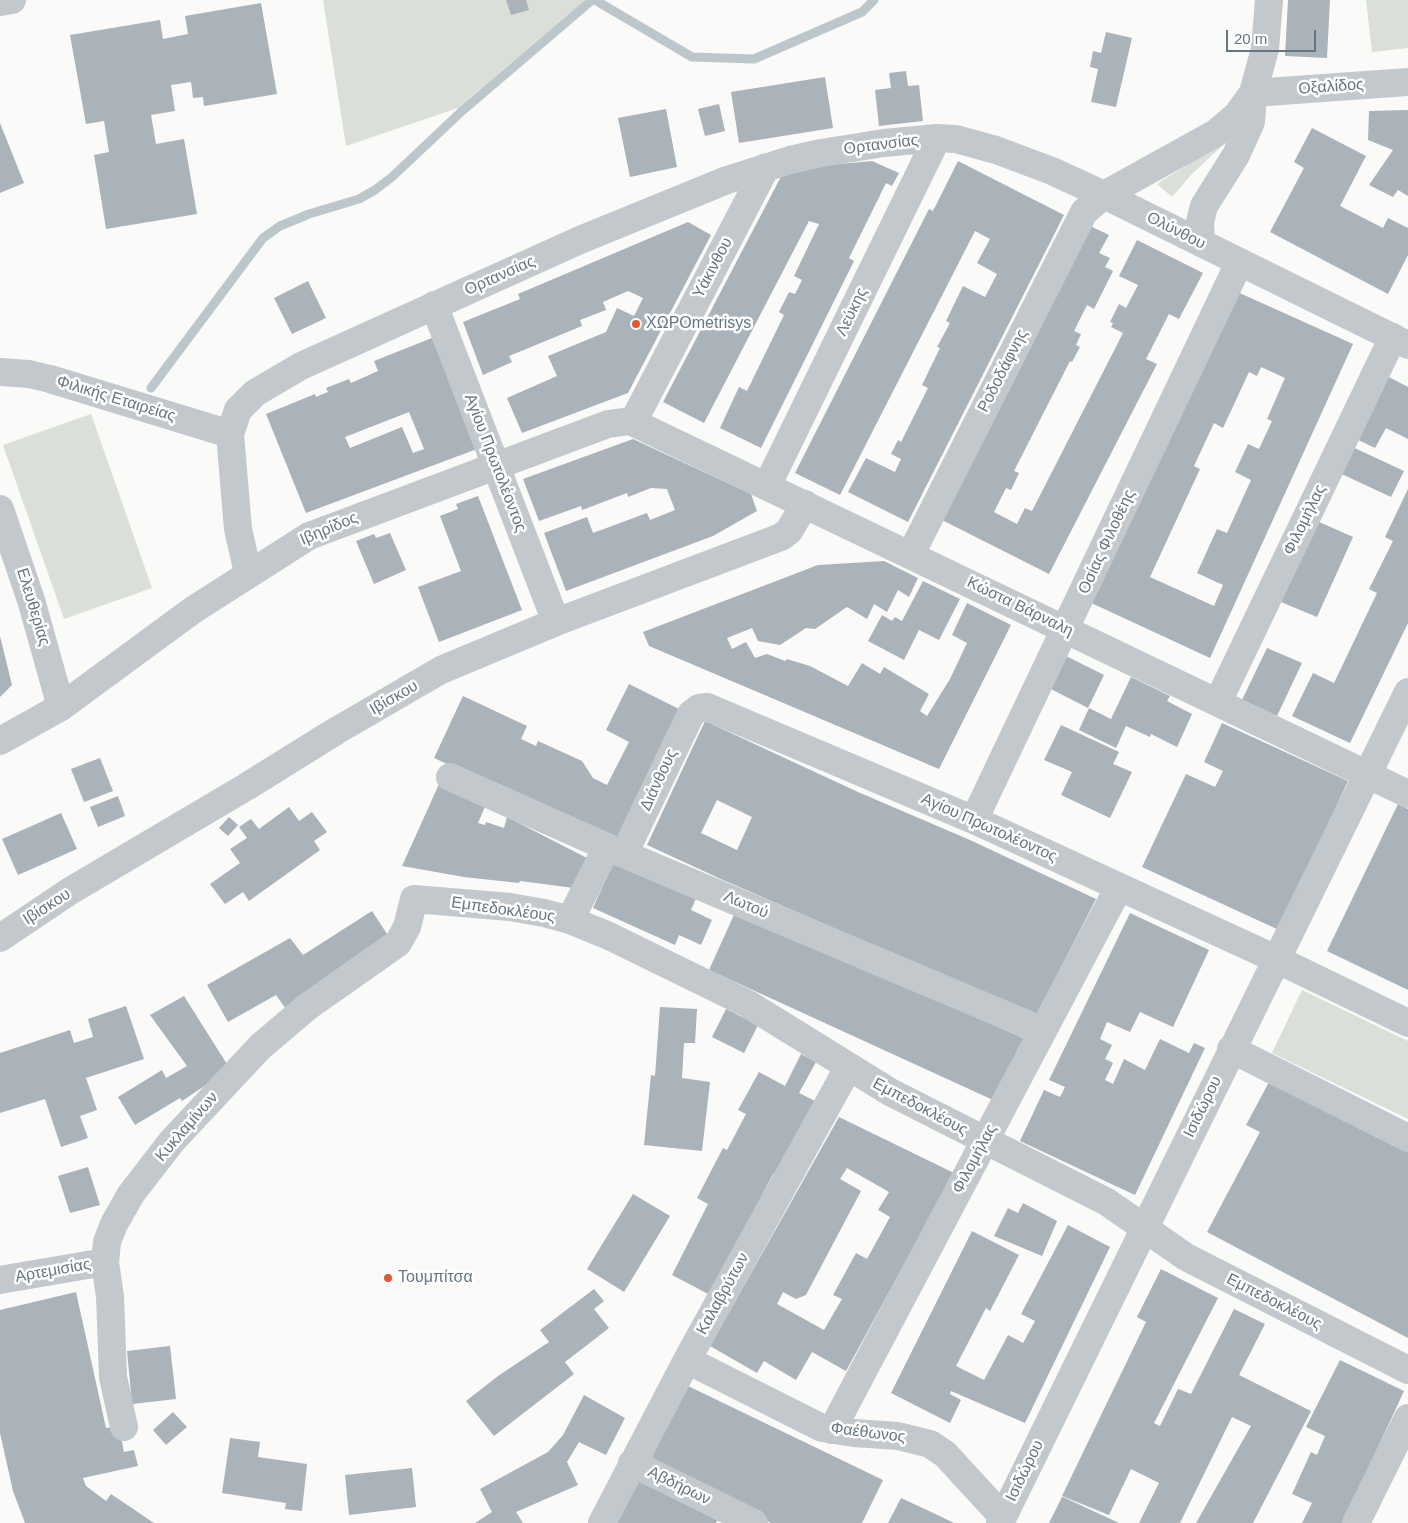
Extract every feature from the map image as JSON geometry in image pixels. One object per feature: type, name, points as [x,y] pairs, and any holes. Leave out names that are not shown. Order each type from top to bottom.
[{"type":"street","points":[[0,2],[12,0]]},
{"type":"street","points":[[1201,243],[1201,212],[1209,196],[1236,155],[1247,132],[1253,111],[1253,93],[1265,49],[1269,0]]},
{"type":"street","name":"Οξαλίδος","points":[[1253,93],[1408,82]]},
{"type":"street","name":"Ροδοδάφνης","points":[[911,554],[1081,218],[1090,206],[1104,195],[1216,133],[1238,114],[1253,93]]},
{"type":"street","name":"Ολύνθου","points":[[937,138],[956,139],[996,150],[1052,171],[1400,341]]},
{"type":"street","name":"Ορτανσίας","points":[[248,573],[238,529],[230,434],[234,418],[244,402],[273,381],[301,366],[580,240],[727,180],[766,167],[821,153],[884,143],[937,138]]},
{"type":"street","name":"Λεύκης","points":[[767,486],[937,138]]},
{"type":"street","name":"Υάκινθου","points":[[632,422],[766,167]]},
{"type":"street","name":"Οσίας Φιλοθέης","points":[[974,820],[1239,263]]},
{"type":"street","name":"Αγίου Πρωτολέοντος","points":[[434,305],[556,622]]},
{"type":"street","name":"Φιλομήλας","points":[[1218,702],[1400,341]]},
{"type":"street","name":"Φιλικής Εταιρείας","points":[[0,372],[29,374],[50,379],[230,434]]},
{"type":"street","name":"Ιβηρίδος","points":[[0,741],[61,707],[193,610],[248,573],[295,544],[324,529],[608,424],[622,421],[632,422]]},
{"type":"street","name":"Κώστα Βάρναλη","points":[[632,422],[911,554],[1408,794]]},
{"type":"street","name":"Ιβίσκου","points":[[0,938],[77,887],[189,822],[336,731],[441,670],[556,622],[781,537],[789,531],[805,504]]},
{"type":"street","name":"Ελευθερίας","points":[[0,509],[9,563],[43,639],[61,707]]},
{"type":"street","name":"Ισιδώρου","points":[[1002,1520],[1231,1049],[1408,692]]},
{"type":"street","name":"Αγίου Πρωτολέοντος","points":[[698,708],[707,707],[715,710],[974,820],[1276,959],[1408,1023]]},
{"type":"street","name":"Διάνθους","points":[[570,920],[615,850],[689,718],[698,708]]},
{"type":"street","name":"Λωτού","points":[[450,777],[615,850],[1043,1031]]},
{"type":"street","name":"Φιλομήλας","points":[[832,1430],[1119,888]]},
{"type":"street","name":"Εμπεδοκλέους","points":[[414,899],[510,907],[544,913],[570,920],[609,936],[748,1004],[848,1068],[985,1141],[1107,1202],[1186,1257],[1408,1370]]},
{"type":"street","name":"Κυκλαμίνων","points":[[124,1427],[112,1377],[111,1307],[105,1262],[107,1242],[114,1224],[131,1194],[172,1141],[276,1033],[307,1007],[398,943],[407,927],[414,899]]},
{"type":"street","points":[[1231,1049],[1408,1138]]},
{"type":"street","name":"Καλαβρύτων","points":[[602,1523],[687,1360],[848,1068]]},
{"type":"street","name":"Αρτεμισίας","points":[[0,1280],[105,1262]]},
{"type":"street","name":"Φαέθωνος","points":[[687,1360],[800,1418],[832,1430],[898,1436],[930,1444],[945,1454],[1002,1520]]},
{"type":"street","points":[[1356,1523],[1408,1418]]},
{"type":"street","name":"Αβδήρων","points":[[632,1463],[754,1523]]},
{"type":"shaded area","points":[[323,0],[585,0],[458,108],[346,146]]},
{"type":"shaded area","points":[[1366,0],[1408,0],[1408,48],[1372,52]]},
{"type":"shaded area","points":[[1225,143],[1191,175],[1172,197],[1157,184],[1218,145]]},
{"type":"shaded area","points":[[91,414],[152,588],[64,619],[3,445]]},
{"type":"shaded area","points":[[1302,990],[1408,1041],[1408,1119],[1272,1053]]},
{"type":"building","points":[[506,0],[526,0],[529,10],[511,15]]},
{"type":"building","points":[[1288,0],[1330,0],[1327,58],[1285,56]]},
{"type":"building","points":[[261,3],[277,94],[204,106],[203,97],[193,98],[191,82],[171,85],[175,111],[151,115],[156,144],[184,139],[197,214],[106,229],[94,155],[109,152],[104,121],[86,124],[70,35],[160,20],[163,39],[188,34],[185,16]]},
{"type":"building","points":[[1106,32],[1132,38],[1116,107],[1091,102],[1098,69],[1090,67],[1093,51],[1101,53]]},
{"type":"building","points":[[906,71],[908,86],[919,85],[923,121],[879,126],[875,90],[891,88],[889,73]]},
{"type":"building","points":[[825,77],[833,128],[739,143],[731,92]]},
{"type":"building","points":[[719,104],[725,131],[705,136],[698,109]]},
{"type":"building","points":[[666,109],[677,167],[630,177],[618,118]]},
{"type":"building","points":[[1408,110],[1408,196],[1398,190],[1393,197],[1369,185],[1393,150],[1368,140],[1369,111]]},
{"type":"building","points":[[0,123],[24,183],[0,193]]},
{"type":"building","points":[[1312,128],[1366,156],[1340,206],[1383,228],[1388,218],[1408,228],[1408,255],[1388,294],[1270,232],[1304,168],[1294,162]]},
{"type":"building","points":[[872,161],[899,173],[892,186],[886,183],[849,258],[854,261],[761,448],[720,428],[739,387],[747,391],[784,315],[779,312],[789,292],[795,294],[802,280],[794,276],[819,224],[809,221],[704,423],[663,402],[785,169]]},
{"type":"building","points":[[958,161],[1064,215],[908,522],[848,492],[866,458],[895,472],[901,459],[891,454],[898,440],[901,442],[928,388],[922,385],[940,348],[937,347],[950,323],[946,321],[963,286],[985,297],[997,274],[977,263],[990,239],[975,231],[840,495],[795,473],[929,209],[933,211]]},
{"type":"building","points":[[688,222],[711,235],[628,393],[522,433],[507,398],[557,376],[548,356],[606,332],[617,308],[634,316],[643,298],[628,291],[603,302],[606,310],[580,320],[582,326],[509,356],[512,362],[483,375],[463,322],[520,299],[518,294]]},
{"type":"building","points":[[1084,223],[1109,235],[1099,253],[1110,258],[1105,267],[1113,271],[1094,309],[1087,305],[1074,331],[1081,334],[1076,345],[1080,347],[1072,362],[1070,361],[1014,471],[1019,473],[1011,490],[1006,488],[994,512],[1017,524],[1025,508],[1032,511],[1123,333],[1111,327],[1113,323],[1110,322],[1119,304],[1126,308],[1138,285],[1119,276],[1137,240],[1203,273],[1179,319],[1169,314],[1146,359],[1157,364],[1049,574],[934,516]]},
{"type":"building","points":[[308,281],[326,318],[292,334],[274,298]]},
{"type":"building","points":[[1233,290],[1353,344],[1210,658],[1087,601]],"holes":[[[1261,367],[1285,378],[1267,419],[1272,421],[1259,449],[1248,444],[1235,472],[1251,480],[1227,533],[1217,529],[1197,573],[1223,585],[1214,606],[1150,577],[1200,469],[1194,466],[1214,423],[1223,428],[1249,372],[1257,376]]]},
{"type":"building","points":[[432,338],[477,449],[306,513],[266,414],[315,394],[316,397],[328,392],[326,388],[349,379],[351,383],[378,371],[374,361]],"holes":[[[409,412],[424,449],[413,453],[402,427],[350,448],[345,437]]]},
{"type":"building","points":[[1383,374],[1408,387],[1408,439],[1386,428],[1375,448],[1350,436]]},
{"type":"building","points":[[633,439],[751,494],[757,511],[713,536],[566,591],[544,533],[587,517],[593,533],[647,513],[650,520],[675,510],[667,489],[651,488],[628,497],[627,493],[582,510],[581,506],[539,521],[523,479]]},
{"type":"building","points":[[1346,444],[1404,471],[1391,497],[1333,470]]},
{"type":"building","points":[[1408,489],[1408,623],[1350,743],[1292,716],[1313,673],[1334,683],[1377,593],[1369,589],[1393,541],[1385,537]]},
{"type":"building","points":[[478,496],[522,610],[439,642],[418,587],[461,571],[440,516],[458,509],[456,504]]},
{"type":"building","points":[[1317,521],[1353,537],[1317,617],[1281,602]]},
{"type":"building","points":[[390,533],[406,570],[374,584],[356,541],[374,534],[376,538]]},
{"type":"building","points":[[884,561],[918,578],[909,597],[898,590],[887,612],[874,604],[867,619],[847,607],[815,629],[806,628],[780,645],[758,641],[752,628],[727,638],[732,649],[746,642],[755,658],[767,654],[785,661],[787,659],[810,666],[848,686],[862,663],[880,674],[884,667],[929,694],[920,711],[927,716],[950,679],[967,643],[952,635],[967,603],[1011,625],[939,769],[649,646],[643,632],[818,565]]},
{"type":"building","points":[[923,581],[960,599],[939,640],[919,630],[904,660],[868,641],[882,615],[892,621],[895,617],[902,621]]},
{"type":"building","points":[[0,636],[12,685],[0,697]]},
{"type":"building","points":[[1267,648],[1302,663],[1277,716],[1242,700]]},
{"type":"building","points":[[1062,654],[1104,675],[1088,708],[1045,686]]},
{"type":"building","points":[[1131,677],[1170,696],[1167,701],[1192,714],[1177,747],[1151,734],[1150,737],[1126,726],[1116,748],[1079,730],[1089,708],[1111,719]]},
{"type":"building","points":[[629,684],[681,710],[617,842],[434,758],[463,696],[527,726],[521,739],[536,746],[538,741],[582,761],[593,778],[607,785],[629,742],[606,730]]},
{"type":"building","points":[[705,721],[1096,899],[1036,1016],[647,845]],"holes":[[[717,800],[752,817],[737,850],[701,833]]]},
{"type":"building","points":[[1222,723],[1348,781],[1279,930],[1142,867],[1186,774],[1215,787],[1223,771],[1204,762]]},
{"type":"building","points":[[1061,725],[1119,752],[1113,764],[1132,772],[1110,818],[1061,795],[1072,772],[1044,760]]},
{"type":"building","points":[[100,758],[113,791],[84,802],[71,769]]},
{"type":"building","points":[[440,782],[487,802],[478,823],[485,825],[486,822],[504,828],[507,817],[587,858],[574,888],[520,881],[519,883],[464,877],[402,866]]},
{"type":"building","points":[[118,796],[125,816],[98,827],[90,807]]},
{"type":"building","points":[[1398,804],[1408,809],[1408,990],[1327,951]]},
{"type":"building","points":[[289,807],[299,821],[312,812],[327,832],[314,841],[320,850],[249,901],[243,892],[225,904],[210,884],[240,863],[230,849],[247,838],[239,827],[251,819],[259,829]]},
{"type":"building","points":[[61,813],[77,849],[18,875],[2,839]]},
{"type":"building","points":[[229,817],[238,825],[228,836],[219,828]]},
{"type":"building","points":[[615,859],[697,896],[691,910],[712,920],[701,945],[679,935],[675,945],[593,908]]},
{"type":"building","points":[[737,908],[1025,1039],[993,1100],[709,970]]},
{"type":"building","points":[[372,911],[391,940],[286,1009],[276,995],[228,1022],[207,985],[290,938],[303,955]]},
{"type":"building","points":[[1130,913],[1209,950],[1173,1027],[1140,1012],[1130,1032],[1107,1022],[1100,1039],[1112,1045],[1105,1059],[1113,1063],[1105,1080],[1113,1084],[1124,1059],[1145,1070],[1160,1039],[1189,1053],[1194,1043],[1205,1048],[1135,1195],[1020,1141],[1044,1090],[1060,1097],[1065,1087],[1049,1080]]},
{"type":"building","points":[[184,996],[230,1069],[182,1101],[180,1098],[135,1125],[118,1097],[162,1070],[166,1078],[187,1066],[150,1015]]},
{"type":"building","points":[[126,1006],[144,1059],[86,1078],[97,1110],[80,1116],[88,1138],[61,1147],[45,1099],[0,1113],[0,1053],[70,1030],[74,1043],[93,1037],[88,1019]]},
{"type":"building","points":[[660,1007],[697,1009],[695,1043],[684,1043],[682,1078],[710,1082],[702,1151],[644,1145],[651,1075],[655,1076]]},
{"type":"building","points":[[726,1009],[758,1025],[744,1053],[712,1037]]},
{"type":"building","points":[[801,1054],[816,1062],[799,1093],[815,1101],[775,1175],[773,1174],[710,1295],[672,1275],[708,1204],[697,1198],[723,1148],[727,1150],[746,1114],[738,1110],[759,1072],[785,1086]]},
{"type":"building","points":[[1269,1082],[1408,1151],[1408,1338],[1207,1232],[1260,1132],[1246,1125]]},
{"type":"building","points":[[839,1117],[954,1173],[846,1371],[812,1352],[796,1380],[764,1361],[757,1373],[710,1346]],"holes":[[[847,1168],[889,1192],[878,1210],[890,1217],[867,1259],[856,1253],[833,1295],[842,1299],[824,1330],[777,1304],[783,1292],[796,1299],[806,1295],[861,1191],[840,1179]]]},
{"type":"building","points":[[88,1167],[100,1205],[70,1213],[58,1176]]},
{"type":"building","points":[[633,1194],[670,1216],[624,1292],[587,1269]]},
{"type":"building","points":[[1023,1203],[1057,1221],[1042,1256],[994,1236],[1008,1208],[1018,1213]]},
{"type":"building","points":[[1068,1225],[1110,1247],[1025,1423],[951,1391],[950,1394],[961,1400],[950,1423],[891,1393],[972,1231],[1019,1255],[990,1311],[986,1308],[956,1366],[984,1380],[1008,1335],[1023,1343],[1035,1321],[1021,1314]]},
{"type":"building","points":[[1161,1269],[1218,1298],[1154,1423],[1160,1426],[1178,1389],[1191,1394],[1234,1309],[1265,1324],[1239,1375],[1311,1411],[1253,1523],[1196,1523],[1251,1426],[1232,1417],[1180,1523],[1139,1523],[1159,1483],[1131,1469],[1109,1515],[1062,1496],[1146,1322],[1137,1317]]},
{"type":"building","points":[[594,1289],[604,1301],[594,1309],[609,1328],[565,1362],[574,1374],[494,1436],[466,1401],[498,1376],[549,1342],[540,1330]]},
{"type":"building","points":[[76,1292],[106,1428],[119,1426],[124,1452],[134,1450],[138,1466],[83,1478],[86,1486],[106,1501],[111,1494],[154,1523],[25,1523],[13,1491],[0,1433],[0,1310]]},
{"type":"building","points":[[170,1346],[176,1399],[132,1404],[127,1351]]},
{"type":"building","points":[[1340,1360],[1404,1391],[1343,1523],[1302,1523],[1312,1503],[1292,1494],[1311,1452],[1317,1455],[1325,1436],[1306,1427]]},
{"type":"building","points":[[686,1385],[883,1480],[862,1523],[771,1523],[726,1498],[649,1461]]},
{"type":"building","points":[[584,1395],[625,1418],[606,1455],[579,1442],[567,1462],[578,1485],[516,1512],[523,1523],[475,1523],[492,1512],[480,1489],[548,1452],[563,1435]]},
{"type":"building","points":[[173,1412],[187,1427],[166,1445],[153,1430]]},
{"type":"building","points":[[230,1438],[260,1442],[258,1457],[307,1464],[302,1511],[285,1509],[286,1503],[222,1493]]},
{"type":"building","points":[[412,1468],[416,1507],[349,1515],[345,1475]]},
{"type":"building","points":[[639,1476],[720,1515],[716,1523],[615,1523]]},
{"type":"building","points":[[1063,1497],[1119,1523],[1049,1523]]},
{"type":"building","points":[[901,1498],[929,1511],[954,1523],[888,1523]]},
{"type":"waterway","points":[[151,388],[263,238],[280,226],[309,214],[359,199],[375,190],[392,177],[462,111],[592,0]]},
{"type":"waterway","points":[[595,0],[692,57],[754,59],[862,12],[874,0]]},
{"type":"place","name":"ΧΩΡΟmetrisys","points":[[636,324]]},
{"type":"place","name":"Τουμπίτσα","points":[[388,1278]]}]
